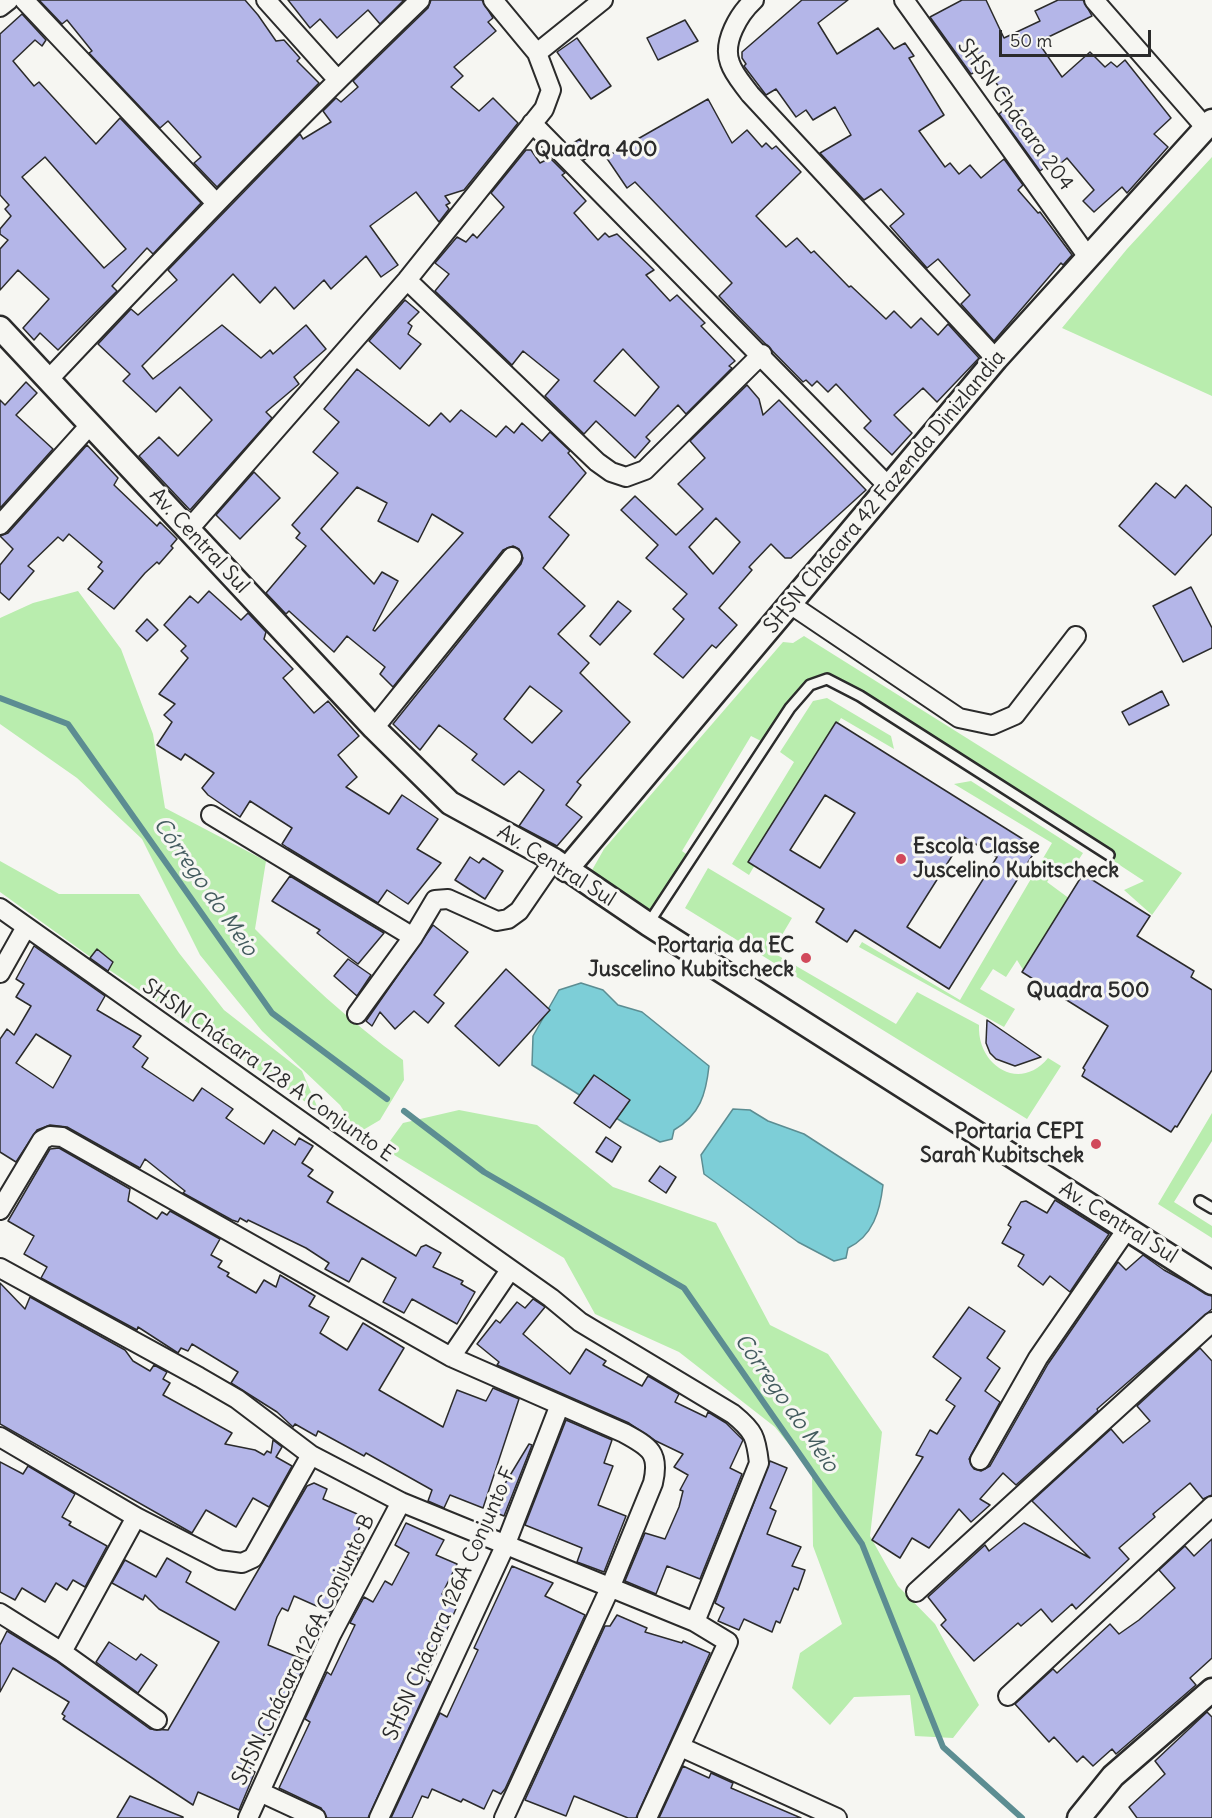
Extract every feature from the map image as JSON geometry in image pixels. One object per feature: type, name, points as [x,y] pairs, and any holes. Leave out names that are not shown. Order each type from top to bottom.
[{"type":"street","points":[[0,7],[9,0]]},
{"type":"street","points":[[24,0],[216,203]]},
{"type":"street","points":[[266,0],[337,79]]},
{"type":"street","points":[[48,380],[337,79],[420,0]]},
{"type":"street","points":[[189,529],[407,280],[544,108],[551,90],[537,53],[493,0]]},
{"type":"street","points":[[537,53],[603,0]]},
{"type":"street","points":[[754,0],[733,29],[729,61],[735,73],[750,94],[996,359]]},
{"type":"street","name":"SHSN Chácara 204","points":[[904,0],[1088,257]]},
{"type":"street","points":[[1094,0],[1209,124]]},
{"type":"street","points":[[532,123],[762,354],[888,486]]},
{"type":"street","name":"SHSN Chácara 42 Fazenda Dinizlandia","points":[[560,865],[790,604],[996,359],[1209,124]]},
{"type":"street","points":[[407,280],[597,462],[610,472],[626,477],[645,470],[762,354]]},
{"type":"street","name":"Av. Central Sul","points":[[0,328],[374,728],[450,803],[560,865],[648,924],[1212,1283]]},
{"type":"street","points":[[0,525],[90,425]]},
{"type":"street","points":[[374,728],[512,557]]},
{"type":"street","points":[[790,604],[959,718],[992,725],[1015,715],[1076,636]]},
{"type":"street","points":[[211,815],[413,937]]},
{"type":"street","points":[[357,1014],[413,937],[435,900],[441,898],[497,921],[508,919],[519,911],[560,865]]},
{"type":"street","name":"SHSN Chácara 128 A Conjunto E","points":[[0,908],[580,1322],[734,1414],[750,1427],[756,1439],[759,1463],[695,1622]]},
{"type":"street","points":[[0,973],[26,927]]},
{"type":"street","points":[[0,1210],[42,1140],[50,1136],[62,1137],[451,1358],[645,1444],[654,1454],[657,1466],[653,1483],[610,1588],[504,1818]]},
{"type":"street","points":[[980,1460],[1038,1358],[1127,1229]]},
{"type":"street","points":[[0,1268],[228,1394],[311,1455],[401,1502],[695,1622],[728,1642],[647,1818]]},
{"type":"street","points":[[451,1358],[510,1270]]},
{"type":"street","points":[[916,1592],[1212,1322]]},
{"type":"street","name":"SHSN Chácara 126A Conjunto F","points":[[379,1818],[505,1546],[559,1407]]},
{"type":"street","points":[[0,1437],[136,1517],[220,1560],[242,1563],[253,1558],[311,1455]]},
{"type":"street","name":"SHSN Chácara 126A Conjunto B","points":[[248,1818],[331,1635],[401,1502]]},
{"type":"street","points":[[1008,1696],[1212,1506]]},
{"type":"street","points":[[62,1652],[136,1517]]},
{"type":"street","points":[[0,1613],[62,1652],[157,1720]]},
{"type":"street","points":[[1080,1817],[1098,1792],[1129,1761],[1212,1690]]},
{"type":"street","points":[[681,1747],[837,1818]]},
{"type":"street","points":[[260,1792],[316,1818]]},
{"type":"lane","points":[[648,924],[790,708],[810,684],[827,679],[860,696],[1109,855]]},
{"type":"lane","points":[[1200,1201],[1212,1209]]},
{"type":"green space","points":[[1212,157],[1212,396],[1062,328],[1127,249]]},
{"type":"green space","points":[[78,591],[121,649],[153,734],[165,808],[266,861],[255,929],[326,998],[403,1060],[404,1080],[380,1120],[358,1133],[340,1105],[262,1031],[200,955],[142,839],[77,778],[0,724],[0,618],[33,603]]},
{"type":"green space","points":[[804,636],[1182,873],[1152,915],[1124,890],[1144,881],[828,674],[807,681],[761,741],[751,736],[682,851],[689,856],[651,912],[591,872],[604,849],[783,642],[793,643]]},
{"type":"green space","points":[[827,698],[891,736],[894,749],[841,718],[749,875],[732,864],[794,762],[780,752],[813,701]]},
{"type":"green space","points":[[971,781],[1083,853],[1066,879],[1055,871],[1047,882],[1070,899],[1025,973],[1017,960],[1006,977],[993,969],[980,989],[1015,1009],[1004,1027],[859,947],[862,942],[960,1000],[1052,843],[954,784]]},
{"type":"green space","points":[[0,861],[59,894],[139,894],[179,953],[224,1010],[302,1071],[319,1111],[96,961],[0,892]]},
{"type":"green space","points":[[708,868],[792,918],[772,952],[896,1024],[917,992],[979,1025],[980,1039],[985,1052],[1002,1070],[1025,1073],[1037,1068],[1048,1058],[1061,1066],[1027,1119],[685,908]]},
{"type":"green space","points":[[459,1110],[537,1125],[613,1187],[716,1223],[770,1325],[828,1354],[882,1432],[870,1536],[898,1586],[935,1624],[979,1705],[953,1738],[915,1736],[910,1695],[854,1697],[830,1725],[792,1688],[800,1653],[842,1624],[813,1546],[812,1473],[775,1427],[679,1352],[595,1314],[564,1258],[386,1150],[387,1145],[403,1123]]},
{"type":"green space","points":[[1212,1113],[1212,1141],[1174,1202],[1212,1226],[1212,1238],[1158,1204]]},
{"type":"water","points":[[581,983],[603,990],[618,1005],[642,1012],[709,1066],[706,1086],[696,1111],[674,1130],[672,1139],[660,1142],[624,1123],[532,1065],[533,1036],[559,990]]},
{"type":"water","points":[[733,1109],[750,1110],[768,1121],[804,1134],[883,1185],[874,1222],[864,1237],[848,1248],[846,1258],[834,1261],[798,1242],[704,1174],[701,1155]]},
{"type":"building","points":[[39,0],[245,0],[276,41],[284,40],[300,58],[297,61],[319,83],[217,187],[194,163],[201,157],[168,121],[160,128],[89,53],[92,51],[67,20],[62,24]]},
{"type":"building","points":[[288,0],[404,0],[380,24],[368,10],[337,38],[320,19],[310,28]]},
{"type":"building","points":[[431,0],[482,0],[493,18],[488,22],[496,31],[454,67],[463,76],[451,87],[479,111],[493,98],[518,123],[464,190],[445,196],[450,203],[446,205],[449,209],[439,222],[416,192],[370,226],[398,265],[381,277],[366,256],[331,289],[324,280],[294,309],[275,287],[260,303],[233,274],[142,366],[153,379],[222,325],[261,358],[270,350],[273,354],[306,325],[326,349],[294,377],[299,384],[266,412],[272,418],[190,510],[139,456],[159,437],[178,456],[212,420],[180,387],[156,412],[123,381],[130,374],[98,344],[131,309],[138,315],[177,280],[168,270],[300,134],[303,139],[331,122],[323,111],[336,98],[341,102],[358,87],[353,81],[428,8]]},
{"type":"building","points":[[802,0],[848,0],[818,23],[837,54],[878,28],[894,49],[905,43],[914,56],[909,58],[944,115],[919,131],[945,167],[950,163],[959,174],[970,165],[981,178],[1004,159],[1023,185],[1018,190],[1038,213],[1040,212],[1072,255],[1063,265],[1061,263],[994,341],[961,304],[970,295],[938,259],[927,268],[890,226],[904,214],[881,189],[864,200],[820,153],[851,135],[835,107],[813,120],[806,110],[796,117],[776,89],[766,95],[744,66],[746,64],[742,58],[742,52]]},
{"type":"building","points":[[962,0],[986,0],[1004,38],[1040,21],[1035,11],[1058,0],[1083,0],[1092,16],[1038,42],[1062,77],[1090,52],[1105,67],[1111,62],[1117,67],[1125,60],[1171,118],[1154,134],[1168,147],[1127,193],[1122,187],[1094,212],[1083,201],[1094,190],[1067,158],[1054,169],[1049,164],[1040,171],[999,114],[1011,103],[985,68],[971,74],[930,17]]},
{"type":"building","points":[[22,14],[46,40],[42,46],[35,40],[13,61],[34,86],[39,82],[96,144],[120,118],[201,203],[153,254],[147,248],[112,286],[117,291],[58,350],[40,333],[34,340],[23,328],[49,299],[18,270],[0,290],[0,249],[8,240],[0,234],[0,229],[11,216],[5,209],[9,205],[0,195],[0,34]],"holes":[[[45,157],[126,249],[104,268],[22,177]]]},
{"type":"building","points":[[685,20],[698,41],[658,60],[647,38]]},
{"type":"building","points":[[577,38],[611,86],[591,99],[557,52]]},
{"type":"building","points":[[708,99],[732,143],[747,130],[762,147],[766,143],[772,149],[776,146],[801,172],[756,216],[786,247],[797,238],[811,253],[814,251],[849,287],[851,286],[886,319],[894,311],[911,328],[921,318],[938,335],[948,324],[979,358],[937,402],[923,388],[894,415],[912,433],[892,455],[864,428],[871,421],[836,384],[828,392],[817,381],[812,386],[806,380],[803,382],[736,314],[719,296],[732,283],[635,182],[627,188],[606,157]]},
{"type":"building","points":[[580,139],[590,156],[584,160],[570,145]]},
{"type":"building","points":[[526,150],[531,150],[540,163],[550,158],[565,173],[562,175],[586,201],[574,213],[598,240],[605,233],[609,237],[617,234],[654,270],[646,275],[670,301],[677,295],[705,323],[701,326],[735,361],[729,366],[732,368],[686,414],[678,405],[646,437],[650,441],[635,458],[596,421],[584,434],[545,396],[559,380],[523,351],[512,365],[435,291],[449,274],[435,263],[457,237],[466,242],[473,234],[477,238],[504,207],[491,193]],"holes":[[[623,349],[659,387],[635,416],[594,381]]]},
{"type":"building","points":[[405,300],[419,312],[408,323],[412,326],[408,334],[421,344],[400,369],[369,341]]},
{"type":"building","points":[[357,369],[429,426],[441,413],[450,422],[461,410],[496,437],[506,426],[514,433],[522,423],[542,441],[550,432],[570,451],[568,453],[586,473],[549,517],[569,535],[543,568],[585,606],[558,634],[589,663],[580,673],[630,722],[577,782],[581,785],[566,805],[582,817],[557,846],[519,826],[544,790],[519,771],[504,785],[472,760],[477,754],[439,725],[420,750],[393,724],[521,564],[523,558],[519,549],[513,546],[503,550],[393,687],[380,674],[385,667],[347,636],[334,652],[289,611],[286,614],[266,593],[306,546],[296,538],[300,533],[292,525],[338,473],[313,452],[339,422],[324,409]],"holes":[[[357,487],[387,503],[378,521],[418,542],[432,514],[463,533],[375,631],[373,630],[398,581],[382,572],[374,584],[321,529]],[[530,686],[562,711],[532,743],[504,719]]]},
{"type":"building","points":[[26,382],[37,393],[16,415],[53,449],[0,508],[0,400],[5,405]]},
{"type":"building","points":[[747,385],[759,399],[763,415],[779,400],[866,490],[791,558],[785,558],[771,544],[749,567],[752,570],[719,608],[737,625],[716,648],[712,645],[683,678],[654,654],[684,619],[673,609],[687,594],[646,558],[658,545],[621,510],[635,496],[676,535],[703,509],[678,484],[705,458],[690,441]],"holes":[[[716,518],[740,542],[713,574],[689,547]]]},
{"type":"building","points":[[87,445],[118,478],[114,485],[157,526],[160,522],[177,539],[171,546],[173,548],[159,564],[157,562],[145,573],[114,609],[88,589],[103,571],[98,567],[102,562],[69,534],[63,541],[58,537],[28,566],[34,571],[9,600],[0,592],[0,565],[13,549],[0,536],[8,533]]},
{"type":"building","points":[[254,472],[280,498],[240,539],[216,515]]},
{"type":"building","points":[[1156,483],[1175,498],[1186,485],[1212,508],[1212,534],[1175,575],[1119,526]]},
{"type":"building","points":[[1191,587],[1212,628],[1212,648],[1183,662],[1153,606]]},
{"type":"building","points":[[209,591],[241,620],[248,613],[266,632],[264,639],[293,669],[283,678],[314,713],[328,701],[359,736],[338,755],[357,777],[346,787],[389,814],[402,795],[438,819],[417,849],[441,863],[408,904],[387,890],[378,903],[288,848],[282,844],[292,828],[250,801],[240,817],[208,795],[202,788],[214,773],[185,754],[181,760],[157,745],[172,722],[164,715],[175,704],[159,694],[188,658],[181,651],[186,646],[164,625],[190,596],[198,603]]},
{"type":"building","points":[[618,601],[631,611],[600,645],[590,636]]},
{"type":"building","points":[[147,619],[158,630],[147,641],[136,631]]},
{"type":"building","points":[[1162,691],[1169,705],[1129,725],[1122,712]]},
{"type":"building","name":"Escola Classe Juscelino Kubitscheck","points":[[836,722],[1037,848],[949,989],[855,930],[847,942],[816,922],[824,909],[748,862]],"holes":[[[825,795],[855,813],[820,868],[790,850]],[[964,837],[997,857],[940,948],[907,927]]]},
{"type":"building","points":[[470,857],[479,863],[483,858],[503,871],[485,899],[455,880]]},
{"type":"building","points":[[1083,874],[1150,916],[1137,936],[1194,971],[1191,977],[1212,990],[1212,1070],[1177,1127],[1175,1126],[1171,1132],[1082,1076],[1085,1070],[1083,1068],[1108,1026],[1022,972]]},
{"type":"building","points":[[290,876],[384,933],[358,964],[317,933],[320,930],[272,901]]},
{"type":"building","points":[[433,925],[468,952],[434,995],[444,1003],[428,1023],[414,1011],[395,1029],[380,1012],[372,1026],[366,1021]]},
{"type":"building","points":[[34,946],[105,996],[97,1010],[141,1036],[133,1047],[148,1058],[142,1067],[193,1101],[202,1088],[233,1109],[226,1118],[264,1144],[273,1130],[295,1145],[299,1138],[313,1146],[302,1163],[313,1170],[308,1176],[333,1192],[327,1202],[416,1256],[421,1247],[426,1245],[441,1253],[433,1267],[463,1281],[461,1284],[475,1292],[457,1324],[412,1299],[404,1313],[383,1302],[396,1278],[362,1258],[349,1282],[325,1269],[329,1263],[306,1248],[248,1220],[247,1222],[240,1218],[238,1222],[232,1220],[183,1193],[185,1191],[145,1159],[140,1168],[67,1127],[50,1125],[37,1130],[16,1162],[0,1152],[0,1039],[7,1029],[14,1035],[31,1006],[16,997],[24,984],[16,979]],"holes":[[[36,1034],[71,1056],[53,1088],[16,1063]]]},
{"type":"building","points":[[97,949],[113,962],[108,971],[90,958]]},
{"type":"building","points":[[348,959],[371,975],[357,996],[334,976]]},
{"type":"building","points":[[506,969],[550,1010],[499,1066],[455,1026]]},
{"type":"building","points":[[987,1020],[1041,1057],[1015,1066],[996,1059],[990,1053],[986,1043]]},
{"type":"building","points":[[594,1075],[630,1100],[610,1128],[574,1103]]},
{"type":"building","points":[[606,1137],[621,1147],[612,1162],[596,1152]]},
{"type":"building","points":[[59,1148],[130,1189],[128,1201],[157,1219],[162,1212],[167,1215],[170,1211],[220,1239],[211,1255],[222,1261],[218,1267],[229,1273],[227,1276],[256,1293],[264,1280],[276,1287],[280,1275],[315,1296],[309,1306],[329,1317],[320,1333],[347,1350],[363,1323],[404,1348],[379,1390],[443,1427],[457,1390],[486,1401],[493,1388],[519,1399],[483,1508],[450,1495],[444,1508],[428,1501],[432,1490],[366,1453],[364,1456],[318,1431],[316,1436],[295,1424],[293,1427],[277,1412],[231,1383],[238,1372],[192,1344],[188,1351],[181,1348],[178,1353],[138,1327],[137,1330],[41,1278],[47,1267],[24,1254],[34,1236],[8,1221],[50,1149]]},
{"type":"building","points":[[660,1166],[676,1177],[666,1193],[649,1181]]},
{"type":"building","points":[[1055,1200],[1109,1234],[1070,1292],[1050,1276],[1043,1285],[1018,1266],[1024,1255],[1002,1243],[1011,1227],[1008,1225],[1021,1202],[1026,1201],[1047,1213]]},
{"type":"building","points":[[1143,1255],[1164,1270],[1212,1296],[1212,1309],[1097,1409],[1098,1411],[1016,1485],[1003,1473],[980,1499],[990,1505],[971,1522],[959,1509],[929,1548],[912,1538],[900,1558],[872,1540],[923,1457],[916,1455],[930,1430],[937,1434],[955,1406],[946,1400],[961,1378],[933,1357],[969,1307],[1005,1331],[987,1358],[1000,1368],[985,1391],[1000,1402],[969,1459],[974,1469],[981,1471],[990,1466],[1048,1364],[1118,1262],[1126,1270]]},
{"type":"building","points":[[0,1283],[25,1309],[30,1297],[125,1350],[133,1361],[150,1371],[154,1365],[167,1372],[163,1379],[170,1383],[163,1395],[232,1433],[225,1444],[255,1450],[264,1455],[267,1451],[271,1453],[273,1440],[282,1447],[276,1457],[292,1466],[269,1507],[253,1498],[236,1527],[206,1510],[192,1533],[0,1424]]},
{"type":"building","points":[[533,1299],[545,1307],[523,1334],[570,1374],[586,1349],[606,1361],[603,1365],[642,1386],[648,1376],[679,1394],[675,1402],[706,1417],[708,1412],[726,1423],[743,1440],[730,1468],[742,1474],[700,1579],[667,1566],[656,1594],[625,1581],[645,1533],[665,1539],[679,1507],[683,1491],[680,1490],[688,1475],[674,1467],[683,1454],[656,1441],[629,1423],[497,1365],[499,1362],[477,1344],[496,1320],[500,1323],[517,1302],[525,1308]]},
{"type":"building","points":[[1200,1348],[1212,1361],[1212,1495],[1203,1499],[1190,1483],[1153,1514],[1155,1517],[1119,1548],[1129,1559],[1076,1609],[1072,1604],[1052,1622],[1041,1609],[1021,1626],[1018,1623],[974,1661],[941,1625],[946,1620],[928,1597],[985,1545],[989,1551],[1024,1523],[1090,1558],[1032,1501],[1111,1429],[1123,1443],[1150,1421],[1137,1406]]},
{"type":"building","points":[[566,1420],[612,1440],[604,1463],[613,1466],[598,1505],[626,1516],[604,1572],[577,1562],[582,1548],[525,1525]]},
{"type":"building","points":[[529,1444],[532,1445],[504,1516],[489,1510]]},
{"type":"building","points":[[770,1461],[787,1468],[770,1508],[776,1511],[767,1534],[801,1547],[792,1566],[805,1570],[798,1590],[794,1588],[780,1623],[776,1621],[772,1632],[744,1619],[739,1630],[718,1621],[724,1608],[715,1603]]},
{"type":"building","points":[[0,1462],[23,1474],[28,1466],[75,1494],[62,1517],[71,1522],[69,1525],[107,1546],[85,1587],[73,1580],[67,1590],[56,1583],[45,1602],[22,1588],[15,1600],[0,1592]]},
{"type":"building","points":[[314,1483],[327,1489],[323,1499],[364,1517],[353,1543],[363,1548],[330,1612],[294,1596],[288,1611],[282,1608],[277,1617],[268,1645],[307,1661],[270,1735],[265,1732],[250,1770],[255,1772],[239,1810],[198,1792],[193,1805],[63,1719],[65,1716],[62,1714],[69,1702],[13,1668],[0,1692],[0,1645],[7,1631],[56,1661],[150,1729],[168,1730],[219,1642],[159,1609],[145,1595],[143,1600],[112,1583],[125,1560],[156,1577],[167,1558],[191,1572],[186,1582],[235,1610],[307,1486]]},
{"type":"building","points":[[406,1523],[444,1540],[436,1555],[457,1564],[442,1594],[459,1602],[425,1679],[430,1682],[368,1818],[327,1818],[321,1808],[279,1788],[310,1722],[305,1719],[327,1672],[331,1675],[355,1625],[350,1623],[364,1597],[373,1602],[385,1581],[392,1585],[409,1553],[395,1545]]},
{"type":"building","points":[[1212,1539],[1212,1658],[1190,1678],[1196,1685],[1116,1754],[1112,1749],[1093,1766],[1083,1756],[1077,1762],[1054,1737],[1049,1742],[1015,1704],[1053,1669],[1057,1673],[1110,1624],[1119,1634],[1139,1620],[1175,1588],[1159,1570],[1185,1546],[1194,1556]]},
{"type":"building","points":[[512,1566],[553,1583],[545,1596],[585,1615],[505,1789],[501,1794],[493,1790],[484,1809],[432,1789],[428,1798],[422,1796],[412,1818],[391,1818],[440,1713],[447,1717],[478,1650],[474,1648]]},
{"type":"building","points":[[617,1615],[647,1628],[645,1632],[682,1643],[683,1641],[710,1653],[636,1818],[628,1818],[574,1796],[566,1816],[525,1800],[605,1626],[610,1626]]},
{"type":"building","points":[[109,1642],[136,1660],[141,1654],[157,1665],[138,1693],[96,1662]]},
{"type":"building","points":[[1207,1712],[1212,1717],[1212,1818],[1137,1818],[1129,1807],[1165,1774],[1155,1761]]},
{"type":"building","points":[[683,1766],[709,1778],[711,1773],[733,1783],[731,1788],[801,1818],[659,1818]]},
{"type":"building","points":[[130,1796],[183,1817],[183,1818],[117,1818]]},
{"type":"waterway","name":"Córrego do Meio","points":[[0,698],[68,724],[272,1013],[387,1099]]},
{"type":"waterway","name":"Córrego do Meio","points":[[404,1111],[484,1172],[684,1288],[862,1544],[943,1747],[1022,1818]]},
{"type":"place","name":"Escola Classe Juscelino Kubitscheck","points":[[901,859]]},
{"type":"place","name":"Portaria da EC Juscelino Kubitscheck","points":[[806,958]]},
{"type":"place","name":"Portaria CEPI Sarah Kubitschek","points":[[1096,1144]]},
{"type":"district","name":"Quadra 400","points":[[596,150]]},
{"type":"district","name":"Quadra 500","points":[[1088,991]]}]
